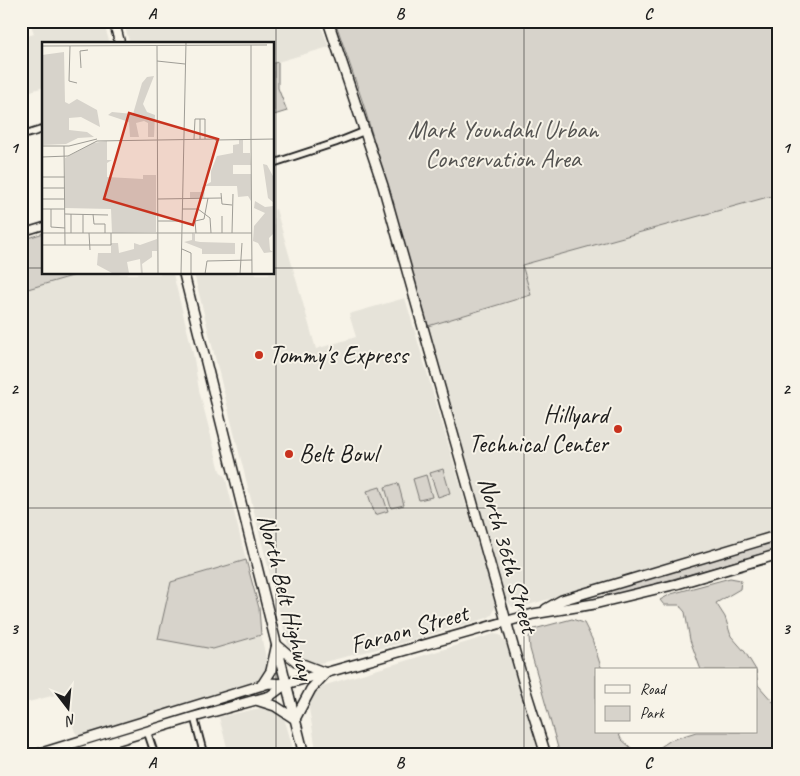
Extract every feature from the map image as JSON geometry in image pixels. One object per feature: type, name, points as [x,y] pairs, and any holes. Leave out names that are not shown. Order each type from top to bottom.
[{"type":"main road","points":[[114,21],[119,42]]},
{"type":"main road","name":"North 36th Street","points":[[328,21],[383,186],[546,755]]},
{"type":"main road","name":"North Belt Highway","points":[[184,275],[304,755]]},
{"type":"main road","name":"Faraon Street","points":[[543,611],[562,600],[779,535]]},
{"type":"main road","name":"Faraon Street","points":[[35,755],[269,683],[286,684],[543,611],[594,604],[677,584],[779,554]]},
{"type":"main road","points":[[256,700],[275,706],[295,720],[311,689],[326,673],[297,662],[277,645],[271,671],[262,685]]},
{"type":"main road","name":"Faraon Street","points":[[69,755],[270,696],[286,684]]},
{"type":"street","points":[[21,136],[42,130]]},
{"type":"street","points":[[275,163],[365,131]]},
{"type":"street","points":[[21,233],[42,227]]},
{"type":"street","points":[[194,717],[204,755]]},
{"type":"street","points":[[147,732],[154,755]]},
{"type":"street","points":[[106,744],[109,755]]},
{"type":"shaded area","points":[[30,21],[103,21],[109,42],[42,42],[42,88],[21,94],[21,38],[34,34]]},
{"type":"shaded area","points":[[123,21],[319,21],[329,47],[275,63],[275,42],[129,42]]},
{"type":"shaded area","name":"Hillyard Technical Center","points":[[779,194],[779,532],[518,608],[512,607],[505,594],[428,326],[531,296],[522,265]]},
{"type":"shaded area","points":[[275,210],[316,349],[356,337],[349,314],[405,298],[496,606],[492,615],[487,618],[402,643],[320,663],[303,661],[288,646],[194,275],[275,275]]},
{"type":"shaded area","points":[[76,275],[173,275],[193,353],[199,390],[220,471],[226,478],[246,560],[171,582],[213,649],[261,635],[269,672],[263,682],[99,731],[78,735],[75,732],[63,693],[21,704],[21,291]]},
{"type":"shaded area","points":[[494,634],[500,635],[506,643],[539,755],[317,755],[308,703],[319,687]]},
{"type":"shaded area","points":[[265,707],[271,708],[281,715],[285,721],[295,755],[229,755],[219,717]]},
{"type":"green space","name":"Mark Youndahl Urban Conservation Area","points":[[335,21],[779,21],[779,200],[775,195],[522,265],[531,295],[428,326],[363,103]]},
{"type":"green space","points":[[278,62],[278,88],[287,111],[275,115],[275,63]]},
{"type":"green space","points":[[42,234],[42,275],[76,275],[21,291],[21,240]]},
{"type":"green space","points":[[443,469],[450,493],[438,497],[430,473]]},
{"type":"green space","points":[[426,475],[432,497],[419,500],[413,479]]},
{"type":"green space","points":[[398,483],[404,505],[391,508],[385,487]]},
{"type":"green space","points":[[380,487],[388,511],[375,515],[367,491]]},
{"type":"green space","points":[[779,540],[779,549],[609,597],[606,590]]},
{"type":"green space","points":[[246,560],[259,608],[261,635],[213,649],[158,639],[171,582]]},
{"type":"green space","points":[[730,578],[741,580],[740,589],[716,603],[725,617],[731,636],[745,652],[755,668],[700,668],[690,640],[685,612],[679,605],[664,605],[660,600],[671,594]]},
{"type":"green space","points":[[572,619],[584,623],[592,639],[601,668],[595,668],[595,734],[619,734],[621,739],[638,754],[656,750],[671,740],[690,734],[758,734],[758,685],[773,702],[779,704],[779,755],[560,755],[530,649],[529,637],[534,629]]},
{"type":"place","name":"Tommy's Express","points":[[259,355]]},
{"type":"place","name":"Hillyard Technical Center","points":[[618,429]]},
{"type":"place","name":"Belt Bowl","points":[[289,454]]}]
